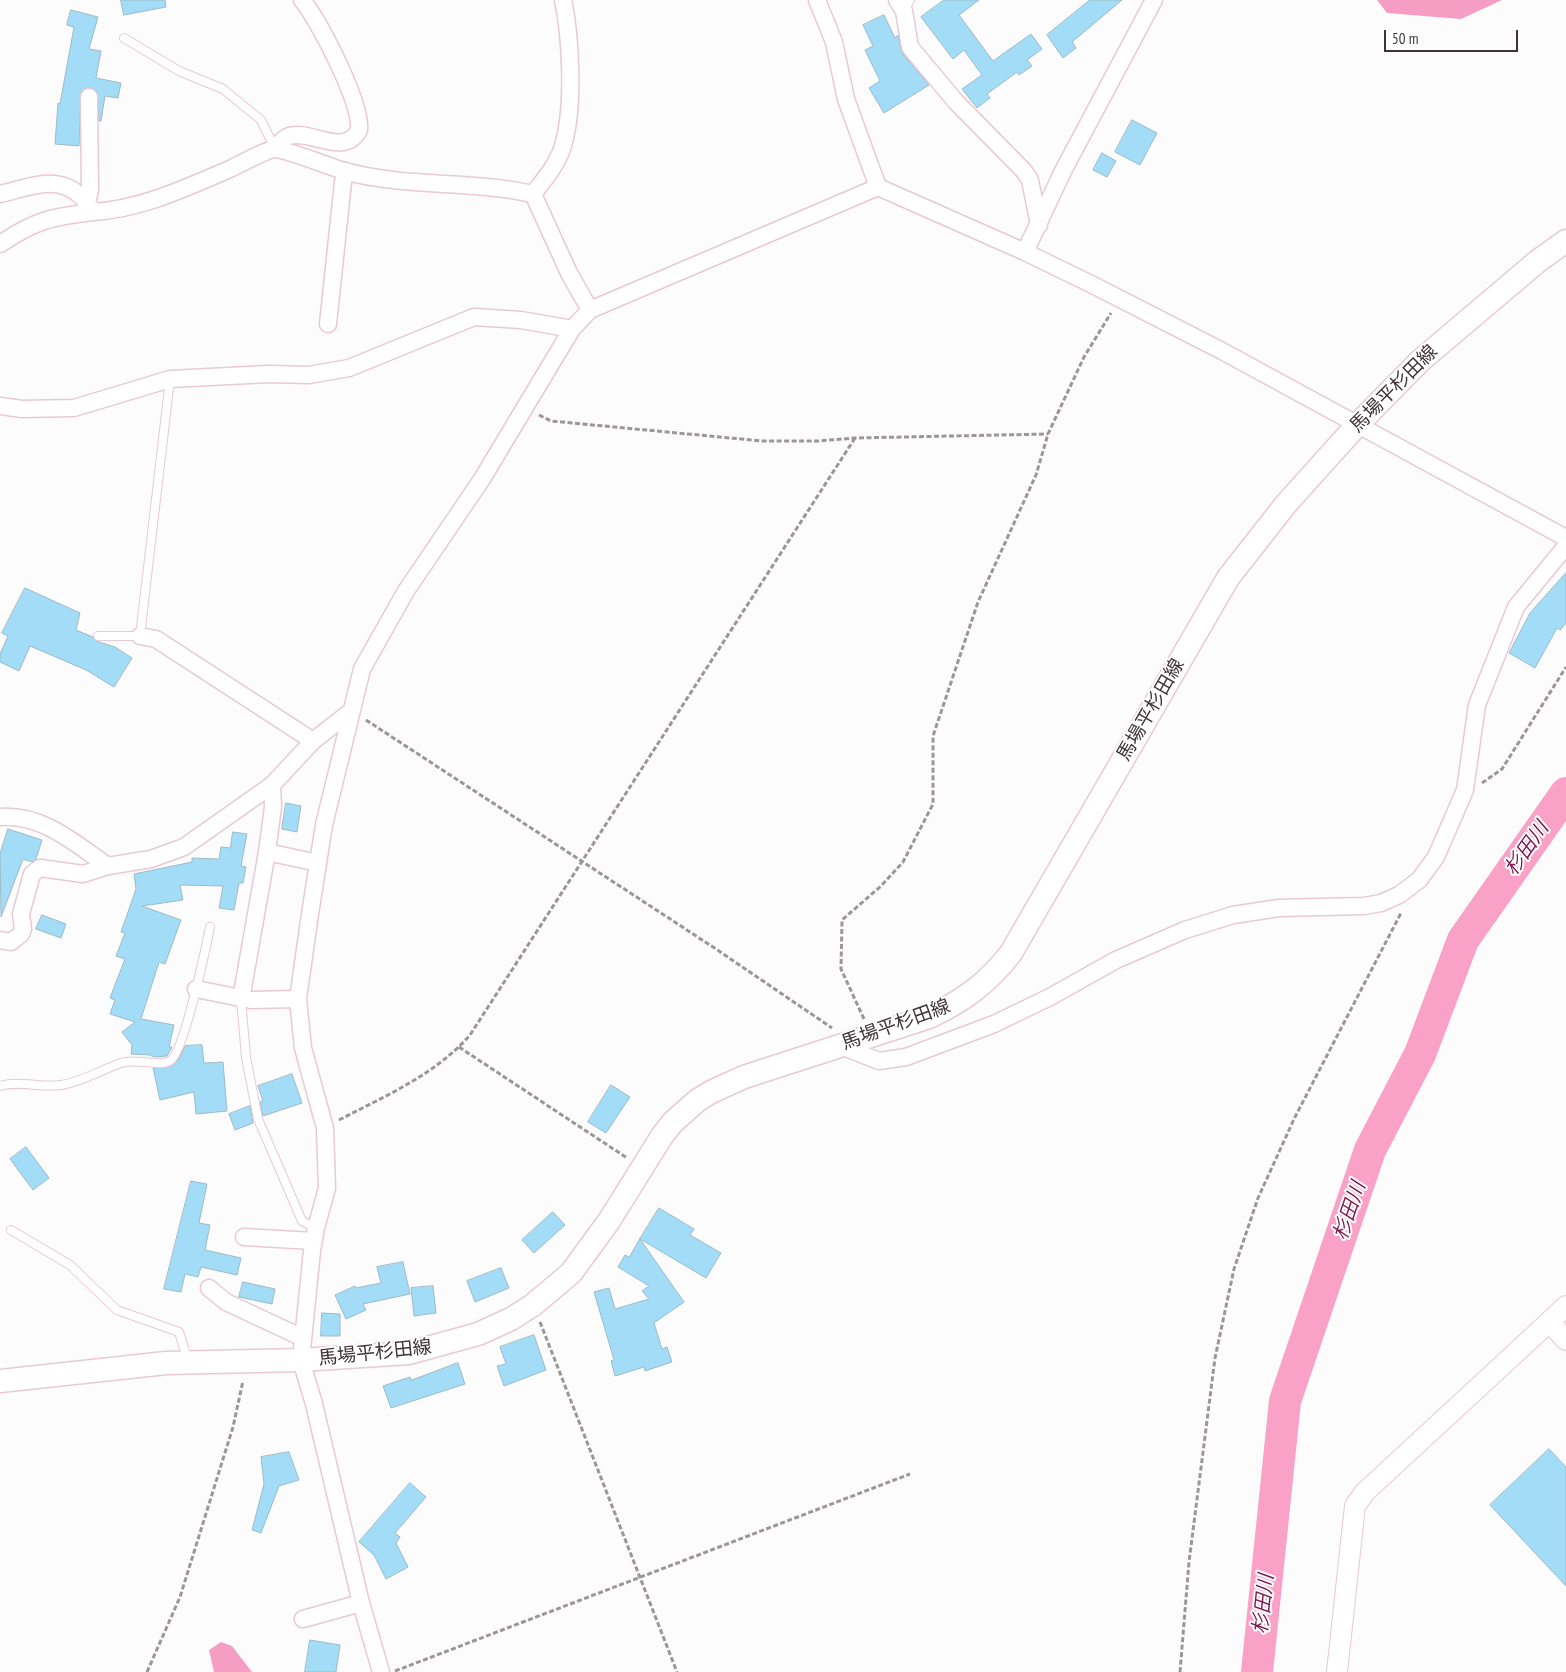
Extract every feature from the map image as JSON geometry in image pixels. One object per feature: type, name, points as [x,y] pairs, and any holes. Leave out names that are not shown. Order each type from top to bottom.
[{"type":"main road","name":"馬場平杉田線","points":[[0,1381],[188,1363],[247,1361],[302,1349],[410,1353],[447,1344],[486,1330],[533,1305],[561,1283],[580,1263],[673,1122],[711,1092],[744,1077],[929,1016],[952,1006],[972,993],[1000,967],[1020,940],[1228,578],[1286,504],[1358,424],[1420,361],[1538,261],[1566,241]]},
{"type":"street","points":[[0,244],[32,223],[90,207],[120,210],[143,204],[275,149],[281,140],[290,135],[343,143],[352,140],[359,130],[358,116],[331,45],[302,0]]},
{"type":"street","points":[[533,194],[554,166],[564,143],[570,91],[563,0]]},
{"type":"street","points":[[817,0],[834,42],[846,99],[878,187],[1025,252],[1120,299],[1358,424],[1566,538]]},
{"type":"street","points":[[1025,252],[1063,171],[1154,0]]},
{"type":"street","points":[[904,4],[910,47],[956,102],[1024,171],[1030,180],[1039,225]]},
{"type":"street","points":[[90,96],[90,207]]},
{"type":"street","points":[[275,149],[346,171],[423,184],[511,189],[533,194]]},
{"type":"street","points":[[328,324],[346,171]]},
{"type":"street","points":[[0,194],[52,182],[68,188],[90,207]]},
{"type":"street","points":[[380,1672],[361,1603],[302,1349],[314,1234],[327,1188],[325,1128],[303,1048],[298,999],[324,825],[362,669],[402,600],[482,479],[526,408],[572,329],[590,310],[878,187]]},
{"type":"street","points":[[533,194],[569,273],[590,310]]},
{"type":"street","points":[[0,406],[22,409],[74,408],[170,379],[269,374],[309,375],[349,368],[474,317],[521,320],[572,329]]},
{"type":"street","points":[[841,1046],[879,1061],[906,1057],[994,1024],[1050,997],[1116,960],[1185,930],[1234,915],[1279,908],[1364,906],[1381,903],[1398,895],[1420,880],[1436,857],[1465,790],[1477,705],[1494,657],[1516,607],[1566,546]]},
{"type":"street","points":[[140,636],[156,639],[313,741]]},
{"type":"street","points":[[0,940],[11,942],[21,934],[24,925],[21,914],[32,874],[40,868],[83,874],[108,866],[151,859],[184,847],[272,785],[313,741],[334,722],[350,712]]},
{"type":"street","points":[[241,999],[267,852],[273,807],[272,785]]},
{"type":"street","points":[[0,817],[32,820],[46,825],[108,866]]},
{"type":"street","points":[[267,852],[318,863]]},
{"type":"street","points":[[196,989],[241,999],[298,999]]},
{"type":"street","points":[[244,1236],[314,1234]]},
{"type":"street","points":[[209,1288],[226,1302],[302,1349]]},
{"type":"street","points":[[1337,1672],[1355,1506],[1365,1492],[1566,1306]]},
{"type":"street","points":[[1549,1322],[1566,1340]]},
{"type":"street","points":[[303,1619],[361,1603]]},
{"type":"lane","points":[[124,38],[179,71],[223,89],[261,120],[275,149]]},
{"type":"lane","points":[[98,636],[140,636],[170,379]]},
{"type":"lane","points":[[0,1086],[29,1083],[57,1086],[73,1083],[132,1060],[168,1062],[179,1050],[196,989],[210,927]]},
{"type":"lane","points":[[241,999],[246,1057],[258,1119],[302,1221],[314,1234]]},
{"type":"lane","points":[[11,1230],[70,1265],[117,1310],[179,1332],[188,1363]]},
{"type":"path","points":[[868,1028],[841,968],[842,920],[881,886],[903,862],[933,804],[933,736],[978,602],[1036,475],[1048,434],[1084,357],[1120,299]]},
{"type":"path","points":[[526,408],[550,421],[762,441],[1048,434]]},
{"type":"path","points":[[325,1128],[418,1078],[453,1055],[470,1035],[855,438]]},
{"type":"path","points":[[1461,798],[1502,769],[1566,667]]},
{"type":"path","points":[[350,712],[716,949],[836,1030],[841,1046]]},
{"type":"path","points":[[1180,1672],[1189,1562],[1215,1358],[1234,1269],[1258,1198],[1295,1117],[1402,912]]},
{"type":"path","points":[[459,1047],[642,1168]]},
{"type":"path","points":[[533,1305],[677,1672]]},
{"type":"path","points":[[147,1672],[180,1597],[233,1427],[247,1361]]},
{"type":"path","points":[[392,1672],[910,1474]]},
{"type":"shaded area","points":[[1377,0],[1502,0],[1461,19],[1387,13]]},
{"type":"shaded area","points":[[221,1642],[232,1646],[252,1672],[214,1672],[209,1650]]},
{"type":"building","points":[[121,0],[165,0],[166,7],[124,15]]},
{"type":"building","points":[[944,0],[979,0],[959,15],[993,61],[1031,34],[1042,49],[1027,60],[1032,66],[1019,75],[1017,72],[987,94],[990,98],[977,108],[962,89],[982,75],[964,50],[953,59],[921,17]]},
{"type":"building","points":[[1090,0],[1122,0],[1072,42],[1076,48],[1063,58],[1047,35]]},
{"type":"building","points":[[71,10],[98,17],[89,49],[101,51],[96,78],[121,83],[118,98],[105,96],[101,121],[99,121],[97,92],[89,87],[81,92],[79,146],[55,144],[58,103],[60,104],[74,27],[67,25]]},
{"type":"building","points":[[884,15],[895,38],[898,35],[902,53],[929,85],[884,113],[869,88],[880,81],[865,50],[873,46],[863,25]]},
{"type":"building","points":[[1132,120],[1157,133],[1140,165],[1115,152]]},
{"type":"building","points":[[1102,153],[1116,161],[1107,177],[1093,170]]},
{"type":"building","points":[[1566,573],[1566,623],[1560,630],[1557,628],[1535,668],[1509,653],[1530,613]]},
{"type":"building","points":[[25,588],[80,613],[76,630],[93,637],[96,641],[115,647],[132,658],[114,687],[86,670],[30,646],[19,671],[0,662],[0,654],[8,636],[2,633]]},
{"type":"building","points":[[286,803],[301,806],[297,832],[282,829]]},
{"type":"building","points":[[8,829],[42,840],[36,859],[32,862],[23,859],[1,917],[0,854]]},
{"type":"building","points":[[233,832],[247,834],[241,866],[246,867],[243,883],[239,883],[234,910],[219,908],[223,886],[180,885],[183,900],[142,906],[181,920],[165,964],[159,962],[141,1019],[174,1025],[169,1047],[172,1047],[167,1056],[154,1057],[131,1054],[132,1045],[122,1032],[135,1022],[110,1014],[115,1000],[110,998],[125,959],[116,956],[125,933],[121,932],[136,889],[134,874],[192,862],[192,858],[219,859],[221,847],[230,848]]},
{"type":"building","points":[[42,915],[66,924],[61,938],[36,929]]},
{"type":"building","points":[[202,1045],[204,1063],[223,1062],[227,1111],[196,1114],[194,1092],[160,1100],[153,1068],[172,1066],[180,1057],[185,1046]]},
{"type":"building","points":[[292,1074],[302,1103],[263,1116],[260,1102],[263,1101],[258,1086]]},
{"type":"building","points":[[611,1085],[630,1097],[606,1133],[588,1122]]},
{"type":"building","points":[[250,1106],[253,1123],[235,1130],[229,1114]]},
{"type":"building","points":[[26,1147],[49,1178],[33,1190],[10,1159]]},
{"type":"building","points":[[191,1181],[207,1184],[199,1223],[210,1225],[205,1250],[241,1258],[237,1275],[201,1267],[198,1277],[185,1274],[181,1292],[164,1289]]},
{"type":"building","points":[[659,1208],[694,1229],[690,1235],[721,1253],[706,1278],[640,1239]]},
{"type":"building","points":[[553,1212],[565,1225],[534,1253],[522,1240]]},
{"type":"building","points":[[640,1239],[684,1302],[654,1323],[662,1349],[667,1347],[672,1362],[645,1371],[644,1367],[615,1376],[611,1361],[614,1360],[594,1292],[609,1288],[615,1309],[649,1299],[642,1291],[649,1286],[618,1267],[625,1255],[629,1257]]},
{"type":"building","points":[[403,1262],[410,1294],[363,1304],[366,1310],[346,1319],[335,1295],[355,1286],[356,1288],[381,1283],[377,1267]]},
{"type":"building","points":[[501,1268],[509,1288],[475,1302],[467,1281]]},
{"type":"building","points":[[243,1282],[275,1289],[272,1304],[239,1297]]},
{"type":"building","points":[[433,1286],[436,1313],[414,1316],[411,1288]]},
{"type":"building","points":[[322,1313],[340,1314],[340,1336],[321,1336]]},
{"type":"building","points":[[534,1335],[546,1370],[504,1386],[497,1366],[506,1364],[500,1347]]},
{"type":"building","points":[[458,1363],[465,1384],[391,1408],[383,1386],[410,1377],[411,1380]]},
{"type":"building","points":[[1549,1449],[1566,1467],[1566,1586],[1490,1505]]},
{"type":"building","points":[[289,1452],[299,1480],[279,1486],[261,1533],[252,1530],[264,1484],[261,1457]]},
{"type":"building","points":[[410,1483],[426,1497],[395,1533],[400,1537],[396,1543],[408,1567],[386,1579],[374,1555],[359,1542]]},
{"type":"building","points":[[310,1640],[340,1645],[336,1672],[305,1672]]},
{"type":"waterway","name":"杉田川","points":[[1257,1672],[1285,1401],[1370,1150],[1420,1054],[1463,940],[1566,793]]}]
